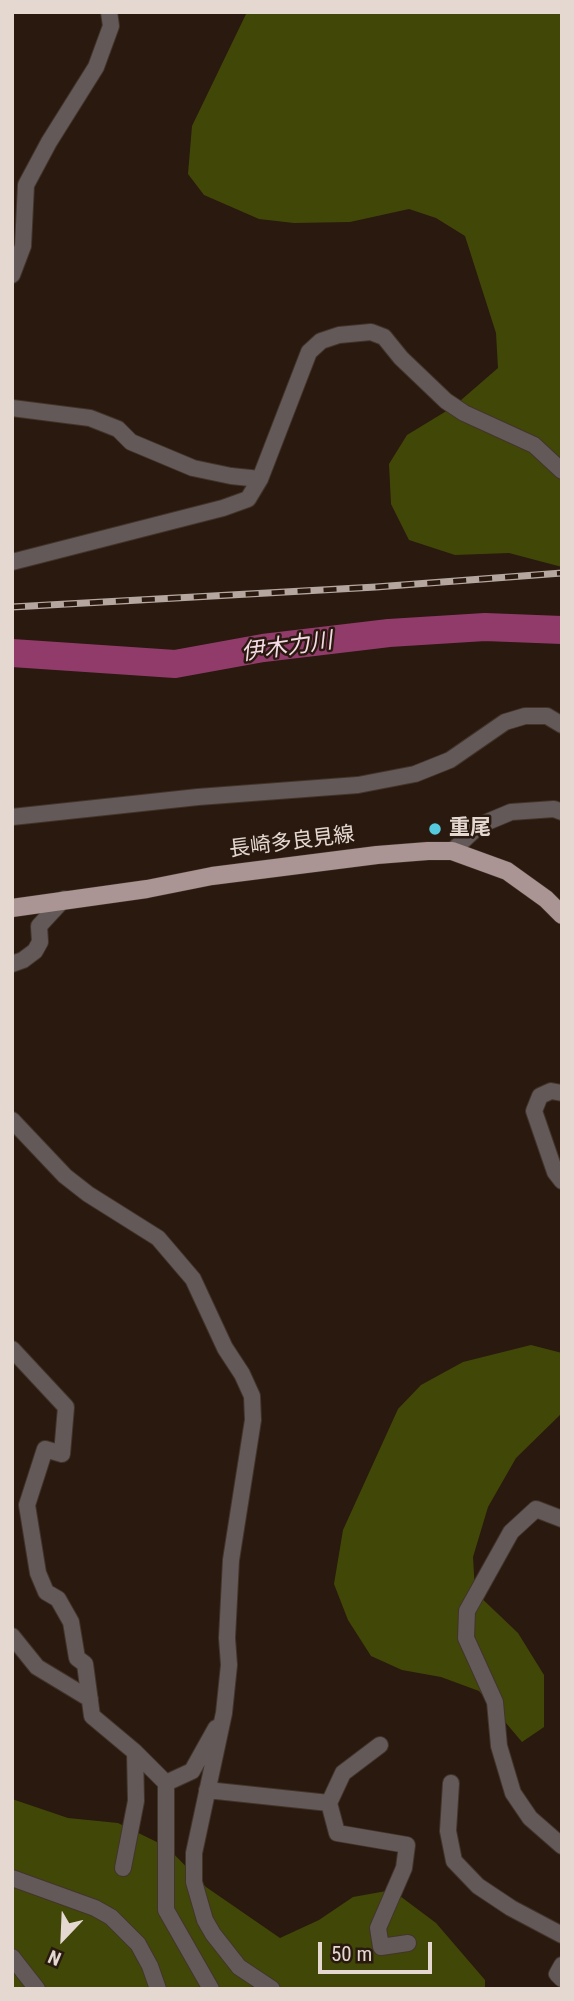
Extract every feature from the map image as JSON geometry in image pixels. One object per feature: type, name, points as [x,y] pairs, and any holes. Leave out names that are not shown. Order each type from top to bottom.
[{"type":"main road","name":"長崎多良見線","points":[[12,908],[147,889],[212,876],[377,855],[452,851],[507,871],[546,899],[562,915]]},
{"type":"street","points":[[12,275],[23,246],[26,185],[49,142],[96,67],[111,26],[109,12]]},
{"type":"street","points":[[12,562],[223,508],[248,499],[260,479],[309,352],[321,341],[339,335],[371,332],[384,337],[401,358],[446,401],[464,413],[534,445],[562,471]]},
{"type":"street","points":[[12,408],[90,418],[118,429],[131,442],[193,468],[260,479]]},
{"type":"street","points":[[12,817],[198,797],[358,785],[415,774],[450,760],[505,722],[524,716],[547,716],[562,724]]},
{"type":"street","points":[[452,851],[480,825],[511,812],[554,809],[562,812]]},
{"type":"street","points":[[12,964],[35,951],[40,942],[39,926],[64,899]]},
{"type":"street","points":[[562,1093],[551,1091],[540,1096],[534,1111],[555,1172],[562,1181]]},
{"type":"street","points":[[12,1121],[65,1176],[88,1194],[158,1238],[193,1279],[225,1348],[252,1396],[253,1420],[231,1560],[227,1638],[229,1665],[224,1713],[194,1863],[194,1882],[205,1920],[213,1934],[239,1967],[272,1989]]},
{"type":"street","points":[[12,1349],[66,1407],[62,1454],[45,1449],[27,1505],[38,1573],[46,1592],[58,1599],[71,1622],[77,1658],[85,1664],[92,1716],[135,1752],[166,1783],[166,1910],[211,1989]]},
{"type":"street","points":[[562,1518],[537,1509],[511,1532],[467,1611],[467,1638],[495,1702],[499,1746],[513,1793],[530,1818],[562,1846]]},
{"type":"street","points":[[12,1636],[37,1667],[90,1699]]},
{"type":"street","points":[[166,1783],[192,1772],[224,1713]]},
{"type":"street","points":[[380,1745],[343,1773],[329,1803],[337,1833],[407,1845],[404,1868],[378,1928],[382,1947],[408,1943]]},
{"type":"street","points":[[123,1868],[136,1801],[135,1752]]},
{"type":"street","points":[[451,1783],[448,1831],[454,1861],[478,1886],[562,1935]]},
{"type":"street","points":[[207,1790],[329,1803]]},
{"type":"street","points":[[12,1878],[96,1908],[111,1917],[138,1944],[158,1989]]},
{"type":"street","points":[[12,1957],[37,1989]]},
{"type":"street","points":[[562,1965],[557,1974],[562,1979]]},
{"type":"green space","points":[[247,12],[562,12],[562,567],[509,553],[455,555],[409,540],[391,504],[389,464],[407,435],[453,407],[498,368],[496,333],[465,236],[436,218],[409,209],[350,222],[294,223],[259,219],[204,195],[188,174],[192,126]]},
{"type":"green space","points":[[531,1345],[562,1353],[562,1413],[516,1458],[488,1507],[473,1557],[475,1592],[518,1633],[544,1675],[544,1727],[522,1742],[479,1691],[441,1677],[402,1670],[371,1656],[348,1620],[334,1584],[343,1530],[398,1409],[421,1385],[463,1362]]},
{"type":"green space","points":[[12,1799],[68,1818],[118,1823],[167,1847],[206,1887],[280,1938],[319,1920],[353,1897],[392,1890],[436,1923],[485,1980],[485,1989],[12,1989]]},
{"type":"waterway","name":"伊木力川","points":[[12,653],[175,664],[263,648],[389,633],[485,627],[562,630]]},
{"type":"railway","points":[[12,607],[376,587],[562,573]]},
{"type":"place","name":"重尾","points":[[435,829]]}]
